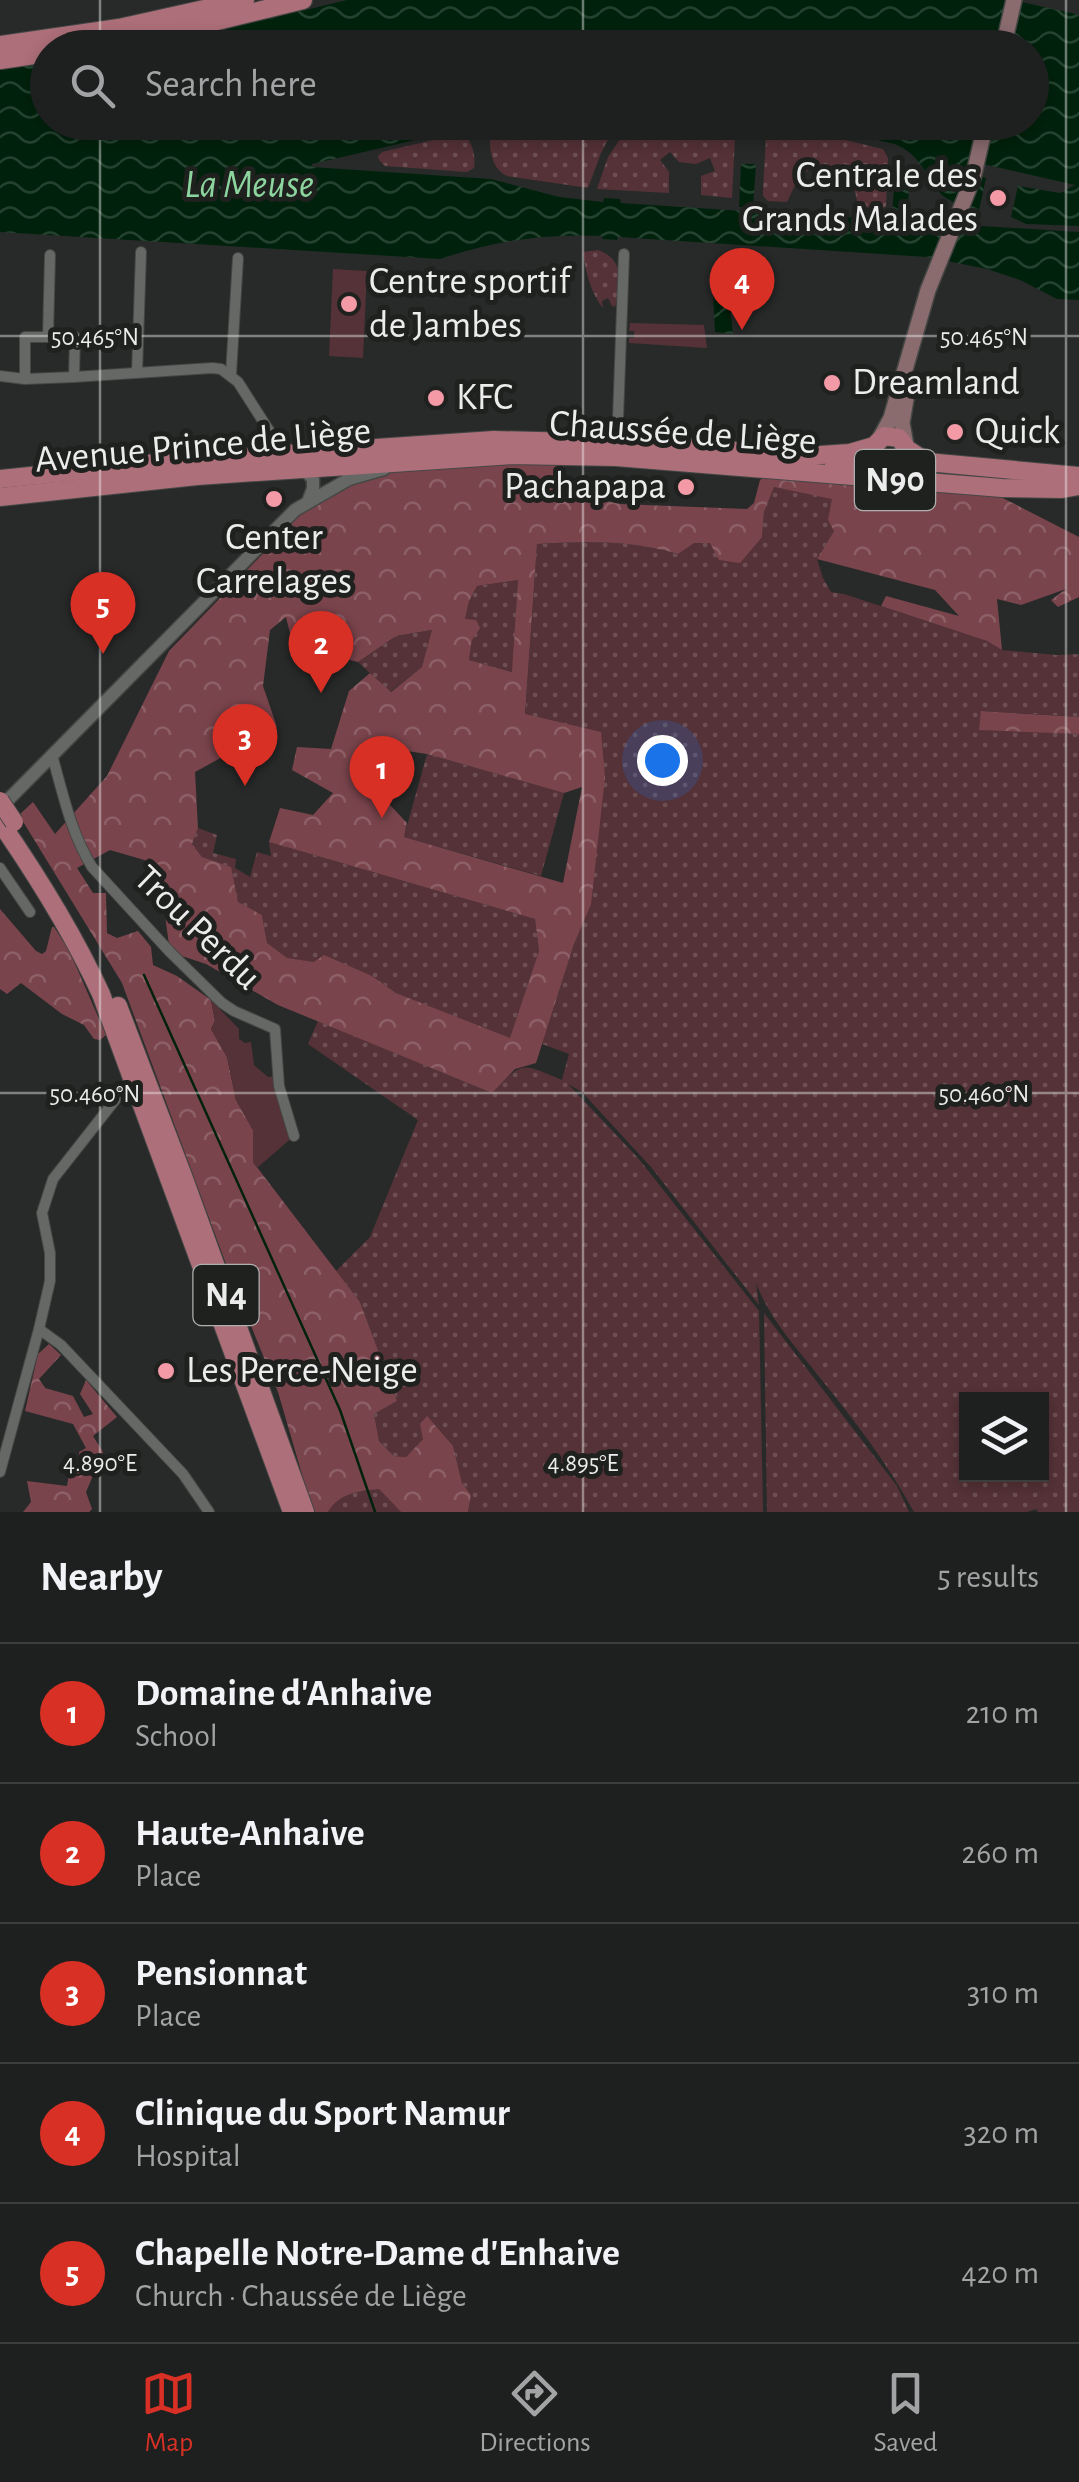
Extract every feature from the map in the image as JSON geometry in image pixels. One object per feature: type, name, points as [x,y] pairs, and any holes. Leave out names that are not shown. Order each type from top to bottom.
[{"type":"main road","points":[[106,30],[245,0]]},
{"type":"main road","points":[[180,30],[303,0]]},
{"type":"main road","points":[[1006,30],[1013,1]]},
{"type":"main road","points":[[0,45],[30,41]]},
{"type":"main road","points":[[0,60],[30,56]]},
{"type":"main road","points":[[877,442],[891,418],[922,309],[972,178],[982,140]]},
{"type":"main road","points":[[907,447],[902,423],[916,336]]},
{"type":"main road","points":[[910,383],[915,440],[938,464]]},
{"type":"main road","name":"N90","points":[[887,468],[872,454],[877,442],[889,435],[896,436],[927,462],[1079,476]]},
{"type":"main road","name":"Chaussée de Liège","points":[[284,454],[494,440],[617,450],[806,456],[850,454],[877,442]]},
{"type":"main road","name":"N90","points":[[728,466],[851,464],[887,468],[905,462],[907,447]]},
{"type":"main road","name":"Chaussée de Liège","points":[[412,462],[617,450],[728,466],[1002,488],[1073,488]]},
{"type":"main road","name":"Avenue Prince de Liège","points":[[0,479],[284,454]]},
{"type":"main road","name":"Avenue Prince de Liège","points":[[0,497],[304,468],[412,462]]},
{"type":"main road","name":"Chaussée de Liège","points":[[887,468],[1073,488]]},
{"type":"main road","name":"N4","points":[[0,805],[7,825],[88,941],[110,984],[292,1512]]},
{"type":"main road","name":"N4","points":[[140,1080],[305,1512]]},
{"type":"street","points":[[137,373],[141,252]]},
{"type":"street","points":[[617,450],[624,254]]},
{"type":"street","points":[[48,337],[50,255]]},
{"type":"street","points":[[231,374],[238,258]]},
{"type":"street","points":[[24,379],[25,337],[75,338],[74,378]]},
{"type":"street","points":[[0,376],[74,378],[222,369],[238,382],[284,454],[313,479],[308,502]]},
{"type":"street","name":"Chaussée de Liège","points":[[0,805],[295,510],[349,479],[412,462]]},
{"type":"street","points":[[295,510],[303,495],[304,468]]},
{"type":"street","name":"Trou Perdu","points":[[52,755],[66,810],[92,867],[222,1002],[274,1029],[279,1086],[294,1136]]},
{"type":"street","points":[[0,868],[30,912]]},
{"type":"street","points":[[0,1472],[50,1281],[50,1252],[42,1214],[47,1192],[126,1086],[140,1080]]},
{"type":"street","points":[[39,1329],[61,1345],[170,1461],[210,1512]]},
{"type":"shaded area","points":[[433,140],[468,140],[474,152],[474,168],[467,172],[385,166],[378,156]]},
{"type":"shaded area","points":[[490,140],[608,140],[588,188],[507,176],[497,168]]},
{"type":"shaded area","points":[[620,140],[735,140],[732,198],[701,195],[701,176],[715,171],[710,158],[696,164],[679,162],[670,152],[660,160],[669,172],[669,193],[597,189],[608,157]]},
{"type":"shaded area","points":[[766,140],[845,140],[883,149],[888,158],[886,206],[882,209],[858,206],[854,186],[839,166],[825,176],[814,165],[798,179],[787,202],[768,201],[763,196]]},
{"type":"shaded area","points":[[598,250],[617,266],[619,289],[615,307],[608,298],[602,301],[603,308],[589,282],[583,252]]},
{"type":"shaded area","name":"Centre sportif de Jambes","points":[[333,269],[367,271],[363,358],[329,356]]},
{"type":"shaded area","points":[[630,323],[704,325],[707,348],[629,343],[629,338],[634,338],[634,331],[629,331]]},
{"type":"shaded area","points":[[774,487],[832,498],[834,531],[817,559],[831,592],[987,641],[1002,650],[1079,654],[1079,717],[982,711],[980,729],[1079,734],[1079,1512],[914,1512],[870,1443],[776,1321],[756,1283],[759,1305],[651,1167],[582,1092],[568,1084],[638,1158],[759,1311],[763,1512],[468,1512],[471,1495],[462,1483],[453,1446],[423,1439],[406,1457],[394,1456],[379,1441],[374,1414],[397,1401],[360,1302],[336,1271],[370,1237],[418,1120],[308,1044],[318,1021],[492,1093],[523,1068],[562,1080],[569,1054],[542,1044],[574,944],[599,740],[524,730],[537,544],[608,543],[677,554],[693,543],[762,537],[764,512]]},
{"type":"shaded area","points":[[518,580],[513,672],[469,660],[472,640],[465,619],[477,586]]},
{"type":"shaded area","points":[[433,630],[422,667],[390,692],[358,662],[396,636]]},
{"type":"shaded area","points":[[427,754],[564,793],[541,876],[404,837]]},
{"type":"shaded area","points":[[198,828],[217,835],[213,853],[236,859],[235,868],[250,877],[257,852],[271,856],[269,842],[535,919],[539,951],[510,1039],[396,993],[372,976],[287,959],[267,943],[262,915],[238,903],[230,867],[202,857],[192,844]]},
{"type":"shaded area","points":[[211,1000],[239,1029],[239,1039],[251,1042],[254,1065],[268,1077],[278,1076],[294,1136],[257,1168],[253,1162],[253,1130],[236,1100],[227,1057],[211,1029],[215,1020]]},
{"type":"shaded area","points":[[764,1313],[897,1486],[909,1512],[767,1512]]},
{"type":"shaded area","points":[[379,1489],[401,1512],[328,1512],[343,1496]]},
{"type":"green space","points":[[563,461],[567,493],[620,504],[747,509],[754,503],[760,480],[771,474],[989,491],[1079,537],[1079,597],[1058,607],[1051,600],[1066,589],[1021,605],[997,599],[1002,650],[987,641],[881,606],[886,596],[959,616],[935,590],[817,559],[834,531],[828,520],[832,499],[774,487],[764,512],[762,537],[740,563],[719,560],[710,543],[694,543],[678,554],[608,543],[537,544],[525,714],[601,732],[605,777],[591,904],[536,1063],[515,1069],[492,1093],[278,1005],[206,964],[170,952],[158,864],[110,850],[77,868],[93,893],[106,893],[107,933],[117,938],[138,931],[151,947],[153,965],[211,1000],[215,1021],[211,1029],[227,1057],[236,1100],[253,1130],[253,1162],[360,1302],[397,1401],[374,1414],[379,1441],[394,1456],[406,1457],[423,1439],[420,1424],[427,1416],[453,1446],[462,1483],[471,1495],[468,1512],[401,1512],[379,1489],[343,1497],[328,1512],[313,1512],[278,1392],[229,1272],[122,983],[19,815],[33,802],[55,834],[107,776],[169,651],[305,510],[361,480],[416,466]],"holes":[[[518,580],[512,672],[469,660],[472,640],[480,628],[476,620],[465,619],[477,586]],[[286,617],[293,646],[358,662],[396,636],[432,630],[422,667],[391,692],[370,673],[349,691],[331,749],[297,747],[292,770],[333,793],[313,815],[280,808],[269,842],[535,919],[539,951],[510,1038],[396,993],[372,976],[324,955],[314,962],[287,958],[267,943],[262,915],[238,902],[231,867],[202,857],[192,844],[198,828],[195,772],[277,727],[263,686],[270,630]],[[400,750],[564,793],[582,787],[563,883],[404,837],[407,823],[359,772]]]},
{"type":"green space","points":[[981,711],[1079,717],[1079,734],[979,730]]},
{"type":"green space","points":[[0,909],[42,954],[54,927],[69,950],[106,1035],[100,1040],[21,983],[7,994],[0,989]]},
{"type":"green space","points":[[49,1344],[61,1355],[39,1379],[45,1388],[73,1396],[84,1417],[93,1414],[80,1394],[86,1380],[117,1417],[93,1436],[103,1452],[86,1492],[92,1509],[89,1512],[23,1512],[31,1502],[27,1481],[67,1486],[70,1468],[80,1464],[79,1452],[86,1448],[73,1424],[25,1411],[38,1354]]},
{"type":"water","points":[[347,0],[1013,0],[1076,14],[1079,226],[1026,224],[1011,217],[1018,186],[1060,193],[1075,185],[974,162],[970,173],[986,178],[979,210],[944,196],[904,149],[877,140],[1049,140],[1049,30],[223,30]]},
{"type":"water","name":"La Meuse","points":[[30,65],[30,140],[416,140],[312,167],[491,179],[559,197],[743,211],[739,207],[741,164],[756,164],[753,208],[748,211],[897,220],[892,217],[895,173],[910,174],[907,218],[904,216],[903,221],[1079,232],[1079,300],[1057,299],[987,269],[927,257],[618,237],[617,240],[581,235],[520,240],[440,259],[0,232],[0,70]]},
{"type":"water","points":[[719,268],[728,275],[725,282],[732,296],[729,297],[733,334],[715,332],[712,275]]},
{"type":"waterway","points":[[144,975],[340,1410],[375,1512]]},
{"type":"place","name":"Centrale des Grands Malades","points":[[998,198]]},
{"type":"place","name":"Centre sportif de Jambes","points":[[349,304]]},
{"type":"place","name":"Clinique du Sport Namur","points":[[742,330]]},
{"type":"place","name":"Dreamland","points":[[832,383]]},
{"type":"place","name":"KFC","points":[[436,398]]},
{"type":"place","name":"Quick","points":[[955,432]]},
{"type":"place","name":"Pachapapa","points":[[686,487]]},
{"type":"place","name":"Center Carrelages","points":[[274,499]]},
{"type":"place","name":"Chapelle Notre-Dame d'Enhaive","points":[[103,654]]},
{"type":"place","name":"Haute-Anhaive","points":[[321,693]]},
{"type":"place","name":"Pensionnat","points":[[245,786]]},
{"type":"place","name":"Domaine d'Anhaive","points":[[382,818]]},
{"type":"place","name":"Les Perce-Neige","points":[[166,1371]]}]
